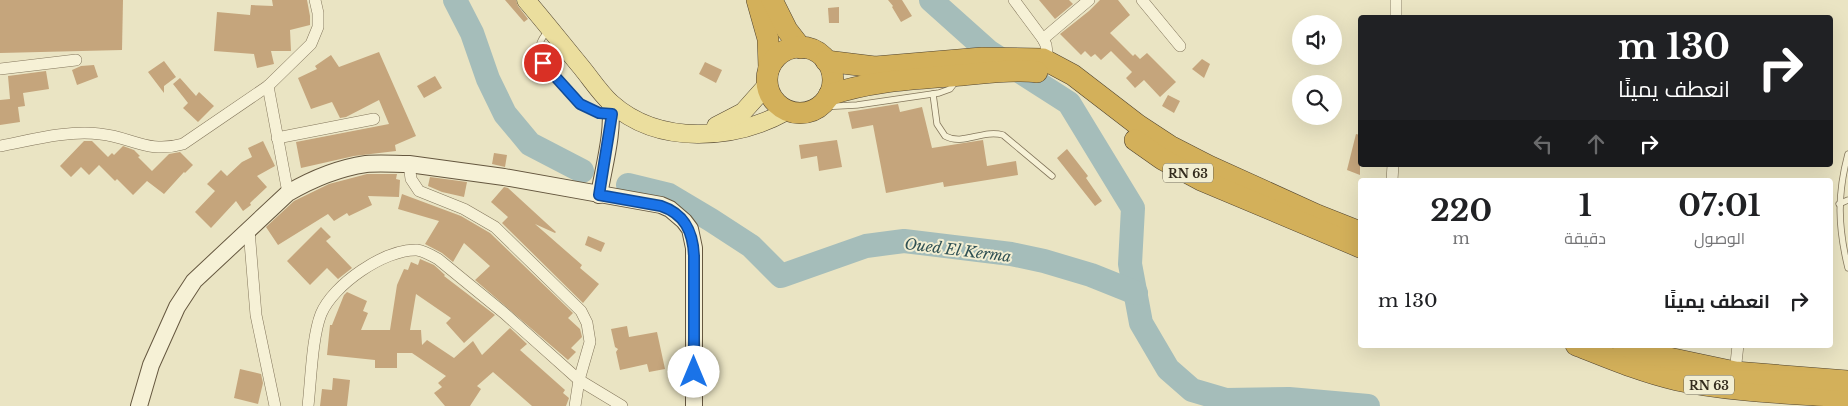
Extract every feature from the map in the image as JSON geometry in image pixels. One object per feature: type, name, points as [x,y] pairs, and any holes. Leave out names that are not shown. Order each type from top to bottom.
[{"type":"highway","points":[[757,0],[768,40],[768,76],[774,100],[787,110],[804,113],[824,101],[832,77],[826,60],[812,50],[801,48],[787,50],[780,54],[768,76]]},
{"type":"highway","points":[[772,0],[787,30],[801,48]]},
{"type":"highway","name":"RN 63","points":[[1040,57],[1041,73],[1058,82],[1140,144],[1173,165],[1237,196],[1358,246]]},
{"type":"highway","name":"RN 63","points":[[826,60],[874,67],[982,65],[1040,57],[1073,76],[1138,125],[1170,146],[1317,215],[1358,231]]},
{"type":"highway","name":"RN 63","points":[[824,101],[874,83],[960,75],[982,65]]},
{"type":"highway","name":"RN 63","points":[[1584,348],[1631,367],[1677,380],[1798,400],[1848,398]]},
{"type":"highway","name":"RN 63","points":[[1632,348],[1646,353],[1735,372]]},
{"type":"highway","points":[[1735,372],[1848,381]]},
{"type":"main road","points":[[526,0],[550,28],[611,108],[649,126],[665,131],[694,135],[711,134],[755,125],[787,110]]},
{"type":"main road","points":[[694,135],[734,118],[743,112],[768,76]]},
{"type":"street","points":[[0,146],[74,134],[98,133],[151,147],[169,148],[183,144],[268,86],[311,44],[318,27],[318,13],[315,0]]},
{"type":"street","points":[[1014,0],[1040,57],[1089,0]]},
{"type":"street","points":[[1142,0],[1180,46]]},
{"type":"street","points":[[1396,0],[1396,15]]},
{"type":"street","points":[[0,69],[76,60]]},
{"type":"street","points":[[268,86],[288,193]]},
{"type":"street","points":[[599,195],[611,108]]},
{"type":"street","points":[[277,138],[374,119]]},
{"type":"street","points":[[139,406],[151,364],[177,308],[194,281],[288,193],[300,186],[343,169],[367,164],[409,164],[504,177],[661,206],[678,214],[690,229],[693,238],[694,406]]},
{"type":"street","points":[[409,164],[411,179],[419,190],[464,209],[495,228],[581,311],[587,323],[590,342],[579,380],[575,406]]},
{"type":"street","points":[[249,230],[256,315],[274,406]]},
{"type":"street","points":[[308,406],[317,333],[320,317],[326,303],[352,278],[375,262],[397,253],[417,250],[438,259],[504,313],[579,380],[622,406]]},
{"type":"street","points":[[1735,372],[1738,348]]},
{"type":"lane","points":[[550,28],[540,41],[538,49],[539,57],[543,63],[580,104],[599,113],[611,108]]},
{"type":"lane","points":[[824,101],[857,105],[933,94],[950,89],[960,75]]},
{"type":"lane","points":[[933,94],[937,124],[944,136],[959,140],[993,133],[1003,135],[1052,176]]},
{"type":"lane","points":[[1848,154],[1839,204],[1848,268]]},
{"type":"lane","points":[[1839,204],[1848,200]]},
{"type":"building","points":[[0,0],[123,0],[122,50],[0,53]]},
{"type":"building","points":[[272,0],[307,0],[310,25],[290,30],[291,51],[271,51],[274,64],[257,68],[254,54],[214,51],[217,12],[250,15],[251,5],[273,6]]},
{"type":"building","points":[[505,0],[516,0],[518,6],[528,19],[524,22]]},
{"type":"building","points":[[888,0],[902,0],[912,16],[901,22]]},
{"type":"building","points":[[1039,0],[1069,0],[1073,4],[1055,19]]},
{"type":"building","points":[[1100,0],[1118,0],[1130,15],[1110,33],[1133,56],[1135,54],[1140,59],[1147,53],[1176,82],[1160,97],[1144,80],[1135,88],[1126,78],[1132,72],[1111,51],[1101,60],[1095,54],[1091,57],[1085,51],[1081,55],[1060,34]]},
{"type":"building","points":[[839,7],[839,23],[829,23],[828,8]]},
{"type":"building","points":[[379,52],[416,136],[395,145],[396,151],[354,156],[301,168],[296,142],[389,124],[379,100],[346,117],[340,118],[332,102],[311,109],[298,78],[317,69],[315,66],[331,55],[339,67]]},
{"type":"building","points":[[1202,59],[1210,64],[1204,78],[1192,69]]},
{"type":"building","points":[[164,61],[176,77],[164,86],[164,93],[148,72]]},
{"type":"building","points":[[705,62],[722,70],[716,83],[699,74]]},
{"type":"building","points":[[94,65],[98,77],[77,85],[72,70],[81,66]]},
{"type":"building","points":[[46,71],[49,89],[23,93],[25,106],[18,107],[20,122],[0,125],[0,100],[10,99],[8,76]]},
{"type":"building","points":[[435,76],[442,88],[424,98],[417,86]]},
{"type":"building","points":[[180,78],[196,96],[199,92],[214,106],[198,122],[183,108],[188,103],[173,84]]},
{"type":"building","points":[[1168,95],[1180,101],[1174,113],[1162,106]]},
{"type":"building","points":[[898,104],[900,112],[922,107],[932,148],[983,140],[987,166],[1016,161],[1018,175],[944,187],[943,182],[886,193],[873,125],[852,129],[848,112]]},
{"type":"building","points":[[1356,134],[1358,134],[1358,167],[1360,167],[1360,175],[1347,170]]},
{"type":"building","points":[[837,140],[842,167],[819,171],[817,156],[801,159],[799,145]]},
{"type":"building","points":[[84,141],[92,141],[108,157],[112,153],[114,155],[123,146],[134,150],[140,156],[138,157],[152,171],[169,154],[180,152],[193,165],[164,194],[147,181],[133,195],[99,165],[89,175],[81,167],[71,177],[60,166]]},
{"type":"building","points":[[263,141],[275,166],[257,176],[267,187],[243,211],[236,201],[211,228],[195,212],[215,191],[207,184],[221,170],[227,176],[242,162],[252,157],[248,148]]},
{"type":"building","points":[[1067,149],[1088,176],[1086,178],[1102,201],[1095,206],[1057,158]]},
{"type":"building","points":[[494,153],[507,155],[505,167],[492,164]]},
{"type":"building","points":[[367,174],[397,174],[396,179],[400,180],[399,197],[368,196],[372,205],[349,216],[347,213],[334,221],[328,214],[278,245],[266,227],[294,201],[329,184]]},
{"type":"building","points":[[430,177],[467,182],[464,197],[442,192],[428,186]]},
{"type":"building","points":[[504,187],[508,188],[556,232],[535,224],[582,265],[580,268],[599,284],[583,303],[502,223],[508,217],[491,202]]},
{"type":"building","points":[[402,194],[461,216],[490,233],[573,313],[568,318],[580,329],[582,337],[571,348],[576,352],[568,360],[475,280],[490,266],[464,243],[453,262],[442,253],[425,244],[439,221],[398,209]]},
{"type":"building","points":[[321,227],[331,237],[326,241],[352,268],[338,279],[327,268],[310,285],[287,261]]},
{"type":"building","points":[[588,236],[605,243],[601,252],[585,245]]},
{"type":"building","points":[[420,259],[434,265],[444,276],[495,315],[464,343],[446,323],[451,318],[416,294],[410,330],[421,330],[422,345],[427,340],[454,358],[473,341],[482,355],[510,328],[527,344],[520,350],[565,390],[563,393],[569,398],[566,406],[532,406],[493,372],[477,386],[481,389],[470,406],[445,406],[434,393],[442,387],[438,383],[446,376],[412,353],[397,353],[397,368],[375,368],[375,360],[327,355],[330,325],[332,325],[344,295],[347,292],[367,301],[363,311],[368,313],[361,330],[390,330],[397,285],[404,269],[408,270],[411,262],[418,265]]},
{"type":"building","points":[[627,326],[629,337],[657,332],[665,369],[649,372],[647,364],[620,370],[616,352],[618,349],[615,347],[611,329]]},
{"type":"building","points":[[240,369],[261,374],[263,383],[258,404],[234,398]]},
{"type":"building","points":[[333,378],[350,380],[347,406],[320,406],[322,389],[332,390]]},
{"type":"waterway","name":"Oued El Kerma","points":[[455,0],[472,33],[488,79],[505,114],[530,144],[582,171]]},
{"type":"waterway","points":[[931,0],[988,51],[1069,103],[1133,208],[1130,264],[1141,323],[1168,369],[1192,390],[1226,400],[1289,399],[1368,406]]},
{"type":"waterway","name":"Oued El Kerma","points":[[628,185],[669,195],[751,246],[781,276],[866,246],[904,241],[1011,254],[1044,261],[1091,275],[1136,293]]},
{"type":"route","points":[[543,63],[580,104],[599,113],[612,114],[599,195],[670,209],[678,214],[690,229],[693,238],[694,256],[694,372]]}]
